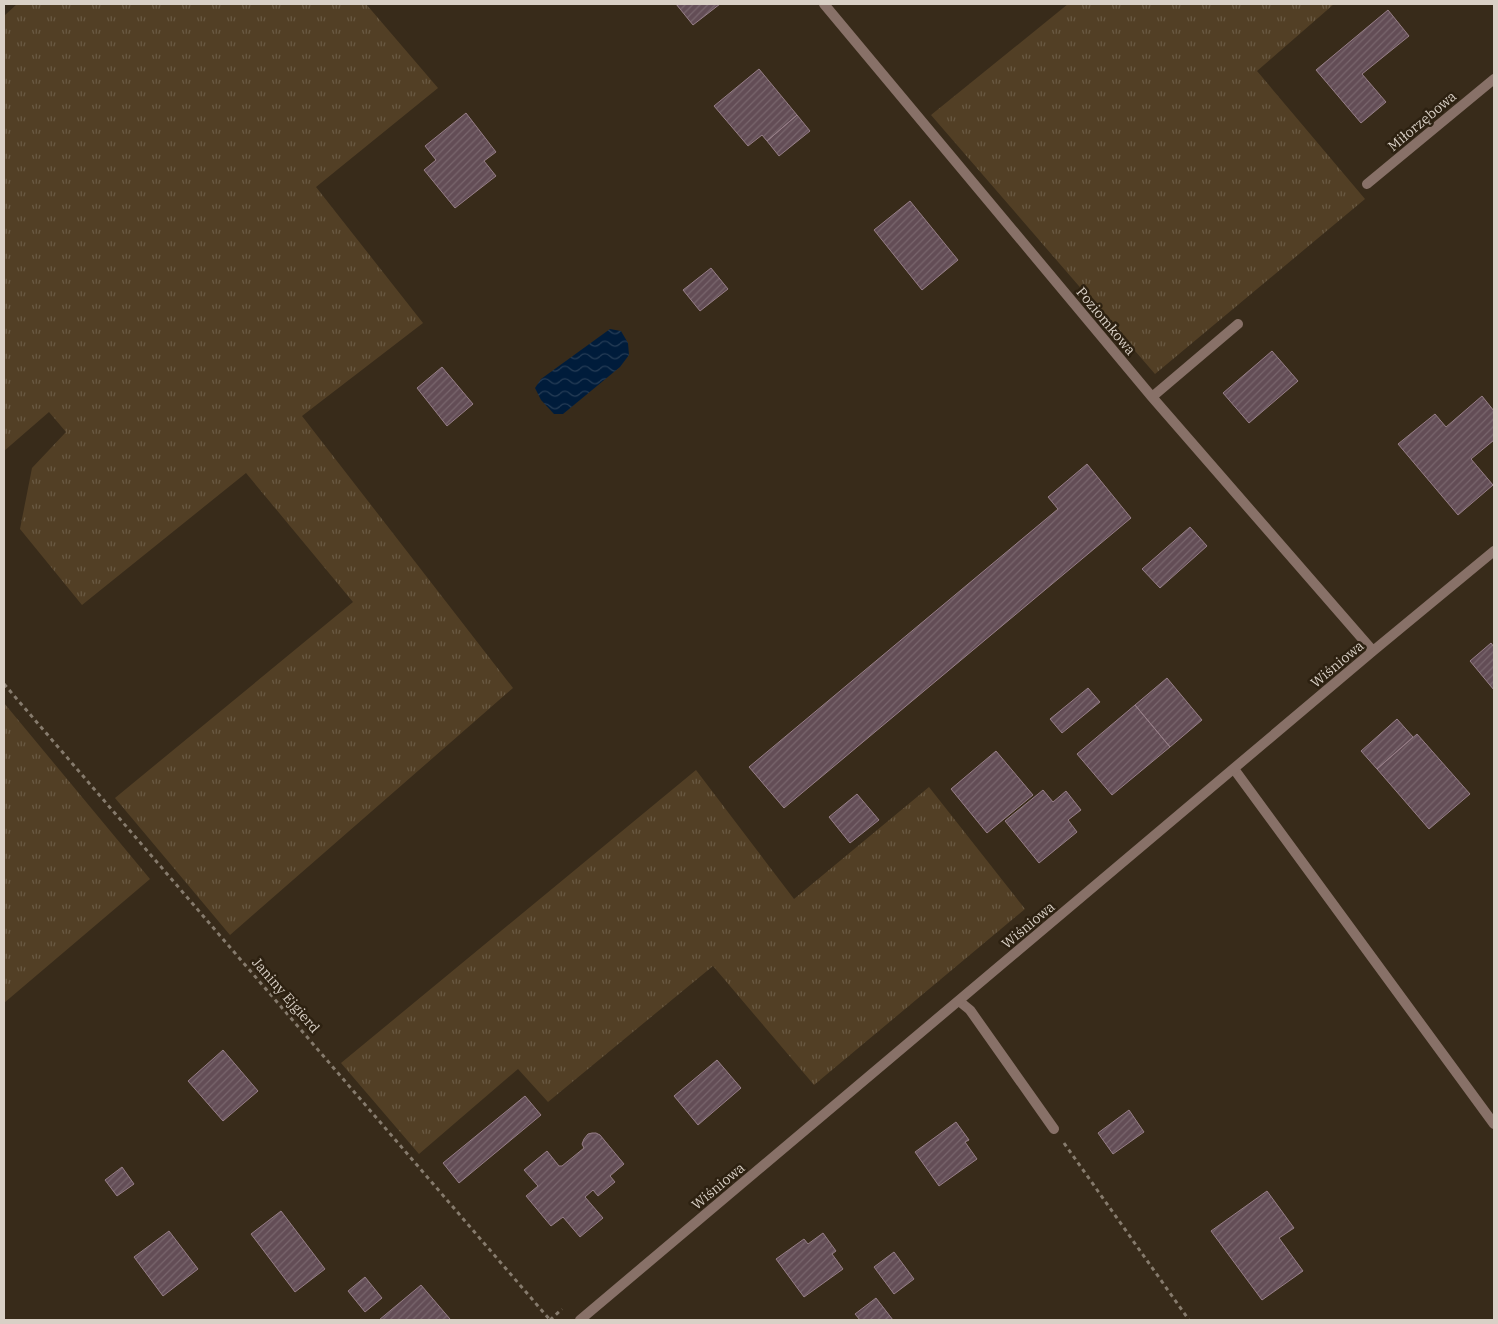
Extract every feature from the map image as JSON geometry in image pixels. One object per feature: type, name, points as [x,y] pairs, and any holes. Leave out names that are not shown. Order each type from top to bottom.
[{"type":"street","name":"Poziomkowa","points":[[824,4],[1152,397],[1373,651]]},
{"type":"street","name":"Miłorzębowa","points":[[1368,184],[1494,79]]},
{"type":"street","points":[[1152,397],[1238,324]]},
{"type":"street","name":"Wiśniowa","points":[[580,1320],[1494,551]]},
{"type":"street","points":[[1234,769],[1494,1124]]},
{"type":"street","points":[[959,1001],[970,1010],[1054,1128]]},
{"type":"path","name":"Janiny Ejgierd","points":[[4,684],[551,1320]]},
{"type":"path","points":[[1054,1128],[1189,1320]]},
{"type":"green space","points":[[17,4],[366,4],[438,88],[316,187],[423,323],[302,416],[513,688],[230,935],[115,798],[353,602],[246,473],[82,605],[20,529],[32,468],[66,432],[49,412],[4,451],[4,16]]},
{"type":"green space","points":[[1068,4],[1334,4],[1257,71],[1365,199],[1155,374],[931,115]]},
{"type":"green space","points":[[4,703],[150,879],[4,1003]]},
{"type":"green space","points":[[696,770],[794,899],[929,787],[1025,909],[814,1085],[713,966],[548,1102],[518,1069],[419,1154],[341,1063]]},
{"type":"water","points":[[610,329],[621,331],[628,343],[629,355],[620,367],[563,414],[554,414],[541,400],[535,388],[541,379]]},
{"type":"building","points":[[676,4],[720,4],[693,25]]},
{"type":"building","points":[[1388,10],[1409,36],[1362,74],[1386,102],[1361,123],[1316,70]]},
{"type":"building","points":[[759,69],[797,115],[767,141],[762,135],[748,146],[714,106]]},
{"type":"building","points":[[466,113],[496,152],[484,161],[496,176],[455,208],[424,170],[436,160],[425,146]]},
{"type":"building","points":[[797,115],[810,131],[779,156],[767,141]]},
{"type":"building","points":[[910,201],[958,260],[922,290],[874,230]]},
{"type":"building","points":[[711,268],[728,289],[700,311],[683,290]]},
{"type":"building","points":[[1272,351],[1298,381],[1249,423],[1223,393]]},
{"type":"building","points":[[442,367],[473,404],[447,426],[417,388]]},
{"type":"building","points":[[1482,396],[1494,411],[1494,440],[1471,459],[1493,485],[1458,515],[1398,444],[1435,414],[1446,427]]},
{"type":"building","points":[[1087,464],[1131,518],[784,808],[749,767],[1058,509],[1048,497]]},
{"type":"building","points":[[1190,527],[1207,546],[1160,588],[1142,569]]},
{"type":"building","points":[[1491,643],[1494,647],[1494,690],[1470,661]]},
{"type":"building","points":[[1167,678],[1202,720],[1170,747],[1135,705]]},
{"type":"building","points":[[1088,688],[1100,702],[1062,733],[1050,719]]},
{"type":"building","points":[[1135,705],[1170,747],[1112,795],[1077,754]]},
{"type":"building","points":[[1397,719],[1413,737],[1377,769],[1361,751]]},
{"type":"building","points":[[1417,734],[1470,794],[1429,829],[1377,769]]},
{"type":"building","points":[[996,751],[1033,795],[987,833],[951,789]]},
{"type":"building","points":[[1043,790],[1053,802],[1066,791],[1081,810],[1068,820],[1077,832],[1039,863],[1005,821]]},
{"type":"building","points":[[857,794],[879,820],[850,843],[829,817]]},
{"type":"building","points":[[223,1050],[258,1091],[223,1121],[188,1081]]},
{"type":"building","points":[[717,1060],[741,1088],[698,1125],[674,1096]]},
{"type":"building","points":[[525,1096],[541,1115],[459,1183],[443,1163]]},
{"type":"building","points":[[1129,1110],[1144,1132],[1113,1154],[1098,1133]]},
{"type":"building","points":[[956,1122],[969,1140],[965,1142],[977,1159],[939,1186],[915,1152]]},
{"type":"building","points":[[588,1134],[600,1135],[624,1164],[610,1176],[615,1182],[598,1196],[593,1190],[585,1197],[603,1218],[580,1237],[563,1217],[551,1226],[526,1196],[538,1186],[524,1170],[547,1151],[559,1166],[562,1166],[584,1148],[582,1144],[584,1139]]},
{"type":"building","points":[[122,1167],[134,1184],[117,1196],[105,1180]]},
{"type":"building","points":[[1267,1191],[1294,1228],[1279,1238],[1303,1271],[1262,1300],[1211,1231]]},
{"type":"building","points":[[281,1211],[325,1269],[295,1292],[251,1234]]},
{"type":"building","points":[[169,1231],[198,1269],[163,1296],[134,1257]]},
{"type":"building","points":[[823,1233],[836,1251],[832,1254],[843,1269],[804,1297],[776,1259],[804,1239],[808,1244]]},
{"type":"building","points":[[894,1252],[914,1279],[894,1294],[874,1267]]},
{"type":"building","points":[[365,1277],[382,1298],[365,1312],[348,1291]]},
{"type":"building","points":[[421,1285],[450,1319],[379,1320]]},
{"type":"building","points":[[876,1298],[893,1320],[860,1320],[855,1314]]}]
